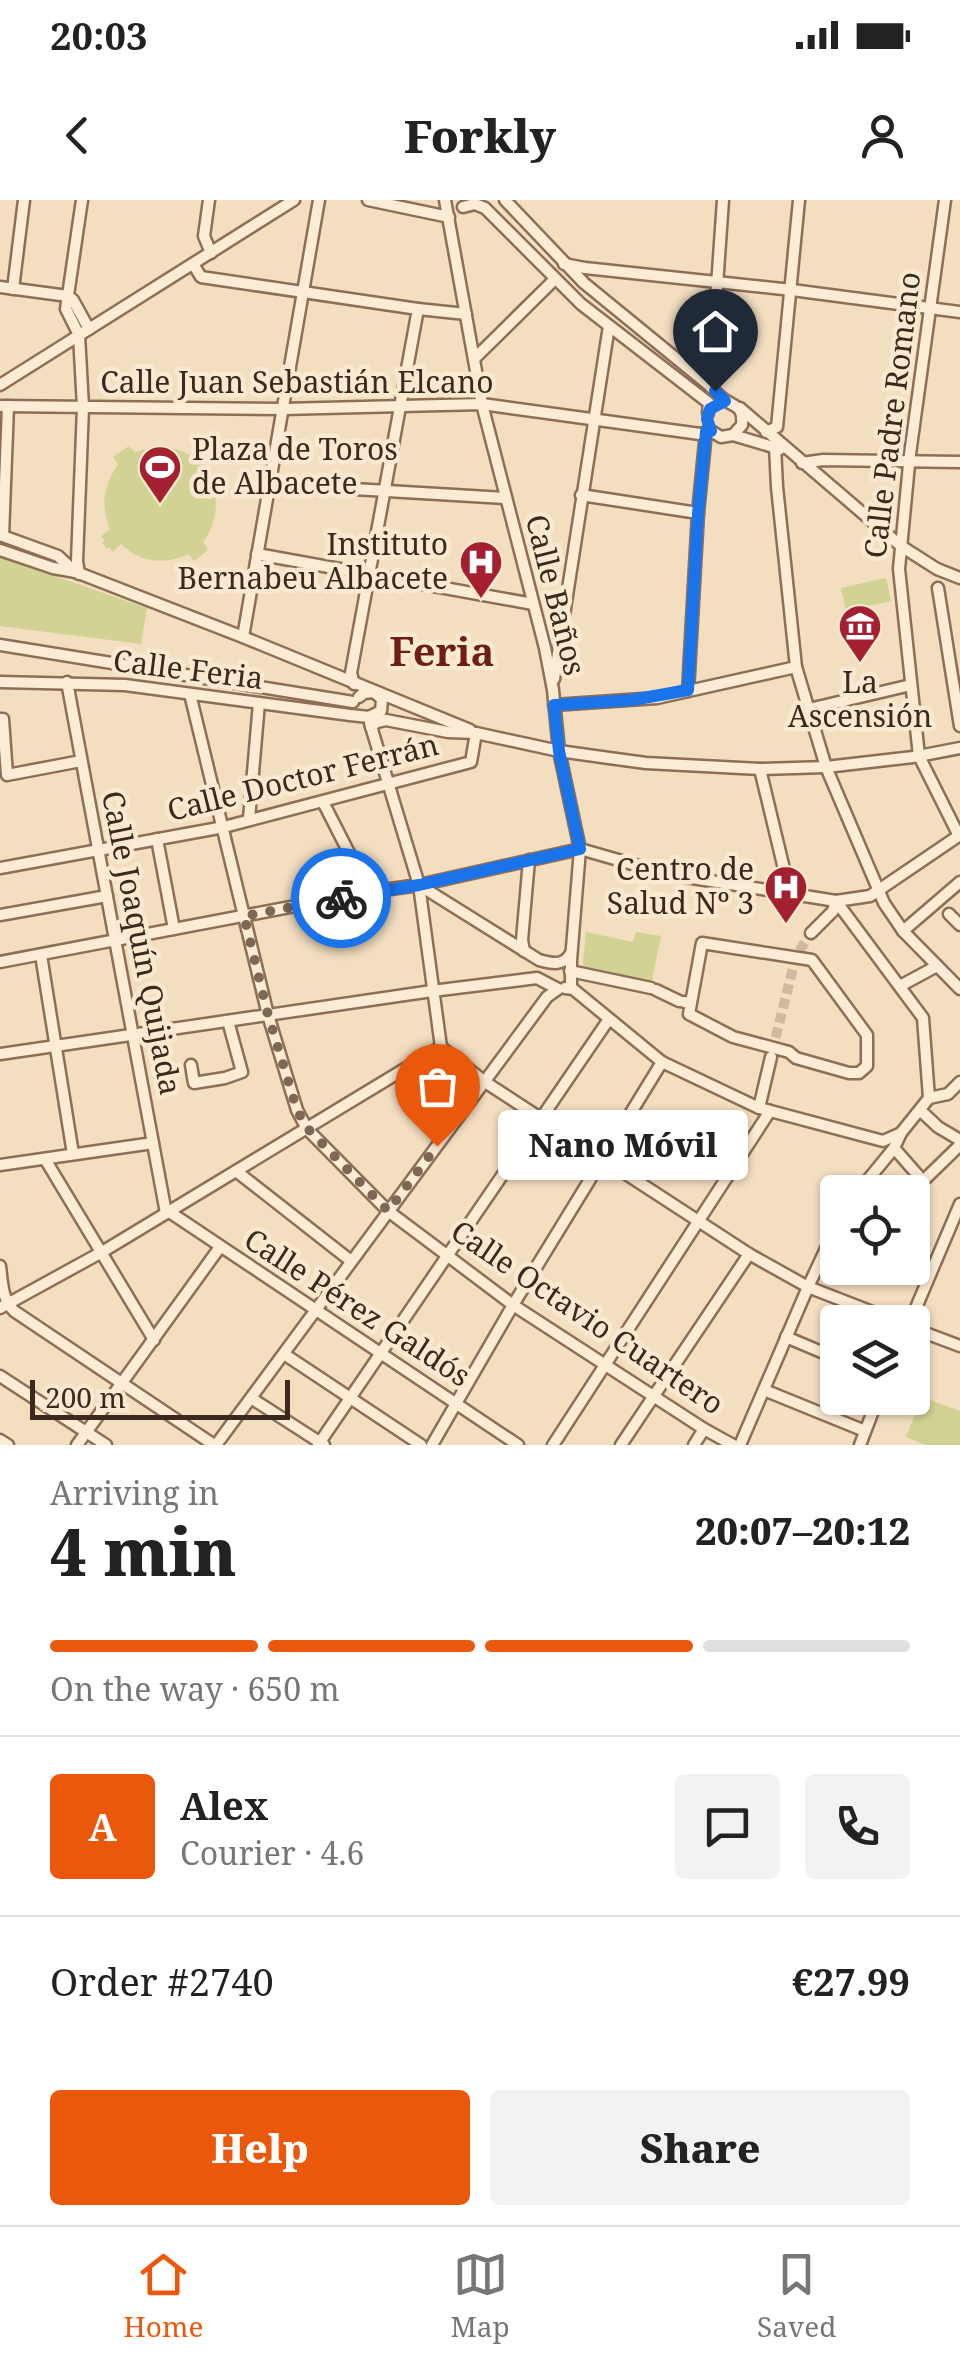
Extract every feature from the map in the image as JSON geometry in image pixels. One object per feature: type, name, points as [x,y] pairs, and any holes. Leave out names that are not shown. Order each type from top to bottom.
[{"type":"street","points":[[24,200],[6,288],[68,296]]},
{"type":"street","points":[[78,573],[84,332],[66,308],[82,200]]},
{"type":"street","points":[[210,200],[204,236],[211,253]]},
{"type":"street","points":[[0,385],[294,200]]},
{"type":"street","points":[[243,637],[320,200]]},
{"type":"street","points":[[368,200],[449,218],[469,203]]},
{"type":"street","points":[[448,200],[485,208],[555,279],[709,408]]},
{"type":"street","name":"Calle Baños","points":[[448,200],[482,404],[552,690],[559,751],[580,849],[571,988]]},
{"type":"street","points":[[505,200],[584,283],[901,546],[960,578]]},
{"type":"street","points":[[710,386],[724,200]]},
{"type":"street","points":[[766,432],[777,427],[799,200]]},
{"type":"street","name":"Calle Padre Romano","points":[[945,200],[899,569],[922,760],[960,836]]},
{"type":"street","points":[[192,264],[200,277],[466,314]]},
{"type":"street","points":[[564,264],[960,312]]},
{"type":"street","points":[[475,358],[555,279]]},
{"type":"street","points":[[349,679],[418,309]]},
{"type":"street","points":[[552,690],[609,326]]},
{"type":"street","points":[[688,690],[707,419],[709,408],[730,403]]},
{"type":"street","points":[[730,403],[743,418],[740,430],[733,435]]},
{"type":"street","name":"Calle Juan Sebastián Elcano","points":[[4,406],[282,409],[482,404],[700,434],[709,432]]},
{"type":"street","points":[[1,536],[4,406]]},
{"type":"street","points":[[709,432],[775,446],[800,461],[960,462]]},
{"type":"street","points":[[775,446],[796,667],[826,767],[879,891],[904,931],[960,989]]},
{"type":"street","points":[[270,484],[505,498]]},
{"type":"street","points":[[581,495],[698,514]]},
{"type":"street","name":"Calle Feria","points":[[1,536],[58,556],[78,573]]},
{"type":"street","name":"Calle Feria","points":[[0,550],[78,573],[476,733],[559,751],[646,763],[760,770],[922,760],[960,748]]},
{"type":"street","points":[[258,554],[533,604]]},
{"type":"street","points":[[938,588],[960,726]]},
{"type":"street","points":[[0,645],[356,700],[364,693],[374,692],[383,706],[370,722],[419,885],[440,1047],[485,1082],[749,1254],[808,1287],[854,1305]]},
{"type":"street","points":[[554,705],[644,699],[796,667]]},
{"type":"street","name":"Calle Feria","points":[[349,679],[359,709],[370,722]]},
{"type":"street","name":"Calle Feria","points":[[0,682],[126,685],[259,703],[372,724],[383,720],[476,733]]},
{"type":"street","name":"Calle Joaquín Quijada","points":[[67,682],[167,1212]]},
{"type":"street","points":[[808,709],[911,685]]},
{"type":"street","name":"Calle Octavio Cuartero","points":[[190,694],[268,1015],[297,1110],[307,1128],[388,1211],[513,1305],[704,1429],[736,1445]]},
{"type":"street","points":[[249,820],[259,703]]},
{"type":"street","points":[[0,719],[7,775],[81,761]]},
{"type":"street","name":"Calle Doctor Ferrán","points":[[0,868],[224,826],[387,786],[471,762],[476,733]]},
{"type":"street","points":[[760,770],[790,894]]},
{"type":"street","points":[[323,802],[370,892]]},
{"type":"street","points":[[0,962],[419,885],[580,849],[668,874],[836,902],[866,898],[960,836]]},
{"type":"street","points":[[158,839],[174,929]]},
{"type":"street","points":[[524,950],[528,860]]},
{"type":"street","points":[[904,931],[960,882]]},
{"type":"street","points":[[419,885],[540,960],[560,964],[572,952]]},
{"type":"street","points":[[0,916],[108,896]]},
{"type":"street","points":[[812,933],[833,912],[836,902]]},
{"type":"street","points":[[3,1306],[215,1445],[550,993],[558,989],[571,988],[662,1062],[765,1110],[883,1141],[893,1138],[929,1098],[923,1018],[836,902]]},
{"type":"street","points":[[949,914],[960,925]]},
{"type":"street","points":[[570,971],[653,989],[685,1002],[690,1014],[733,1037],[789,1052],[796,1058],[849,1073],[860,1073],[867,1066],[867,1035],[812,960],[702,943],[685,1002]]},
{"type":"street","points":[[41,955],[73,1154]]},
{"type":"street","points":[[900,986],[937,966]]},
{"type":"street","points":[[0,1054],[537,978],[558,989]]},
{"type":"street","points":[[251,1398],[321,1444],[609,1019]]},
{"type":"street","points":[[191,1065],[194,1083],[242,1072],[228,1021]]},
{"type":"street","points":[[3,1306],[102,1252],[440,1047]]},
{"type":"street","points":[[554,1445],[700,1220],[765,1110],[771,1058]]},
{"type":"street","points":[[432,1445],[662,1062]]},
{"type":"street","points":[[929,1098],[948,1094],[958,1084]]},
{"type":"street","points":[[894,1148],[923,1181],[960,1143],[921,1111]]},
{"type":"street","points":[[872,1175],[901,1133]]},
{"type":"street","points":[[0,1166],[153,1142]]},
{"type":"street","points":[[44,1159],[154,1340]]},
{"type":"street","points":[[236,1171],[351,1261]]},
{"type":"street","points":[[919,1305],[960,1204]]},
{"type":"street","name":"Calle Pérez Galdós","points":[[167,1212],[518,1445]]},
{"type":"street","points":[[77,1445],[220,1247]]},
{"type":"street","points":[[622,1445],[749,1254]]},
{"type":"street","points":[[736,1445],[820,1262]]},
{"type":"street","points":[[0,1266],[3,1306]]},
{"type":"street","points":[[930,1333],[960,1346]]},
{"type":"street","points":[[786,1337],[820,1351]]},
{"type":"street","points":[[284,1354],[421,1445]]},
{"type":"street","points":[[0,1376],[106,1445]]},
{"type":"street","points":[[764,1390],[866,1431]]},
{"type":"street","points":[[860,1445],[872,1415]]},
{"type":"street","points":[[694,1445],[704,1429]]},
{"type":"street","points":[[0,1440],[8,1445]]},
{"type":"green space","name":"Plaza de Toros de Albacete","points":[[129,446],[135,452],[160,447],[175,449],[190,455],[209,475],[216,501],[215,516],[203,542],[208,550],[194,561],[189,554],[154,560],[136,555],[121,544],[113,552],[102,543],[105,541],[101,536],[110,529],[104,503],[109,480],[118,464],[113,457]]},
{"type":"green space","points":[[0,557],[147,608],[141,644],[0,626]]},
{"type":"green space","points":[[886,578],[891,601],[846,611],[841,588]]},
{"type":"green space","points":[[586,932],[633,942],[636,932],[661,936],[651,985],[582,972]]},
{"type":"green space","points":[[930,1400],[960,1411],[960,1445],[925,1445],[906,1437],[915,1415],[930,1415]]},
{"type":"tunnel","points":[[772,1052],[796,956],[811,933]]},
{"type":"way so far","points":[[341,898],[244,916],[297,1110],[307,1128],[388,1211],[437,1146]]},
{"type":"place","name":"Plaza de Toros de Albacete","points":[[160,505]]},
{"type":"place","name":"Instituto Bernabeu Albacete","points":[[481,600]]},
{"type":"place","name":"La Ascensión","points":[[860,664]]},
{"type":"place","name":"Centro de Salud Nº 3","points":[[786,925]]},
{"type":"place","name":"Nano Móvil","points":[[437,1146]]},
{"type":"district","name":"Feria","points":[[442,652]]},
{"type":"route","points":[[341,898],[580,849],[559,751],[554,705],[657,698],[688,690],[698,514],[706,432],[711,431],[707,419],[710,409],[725,401],[715,391]]}]
